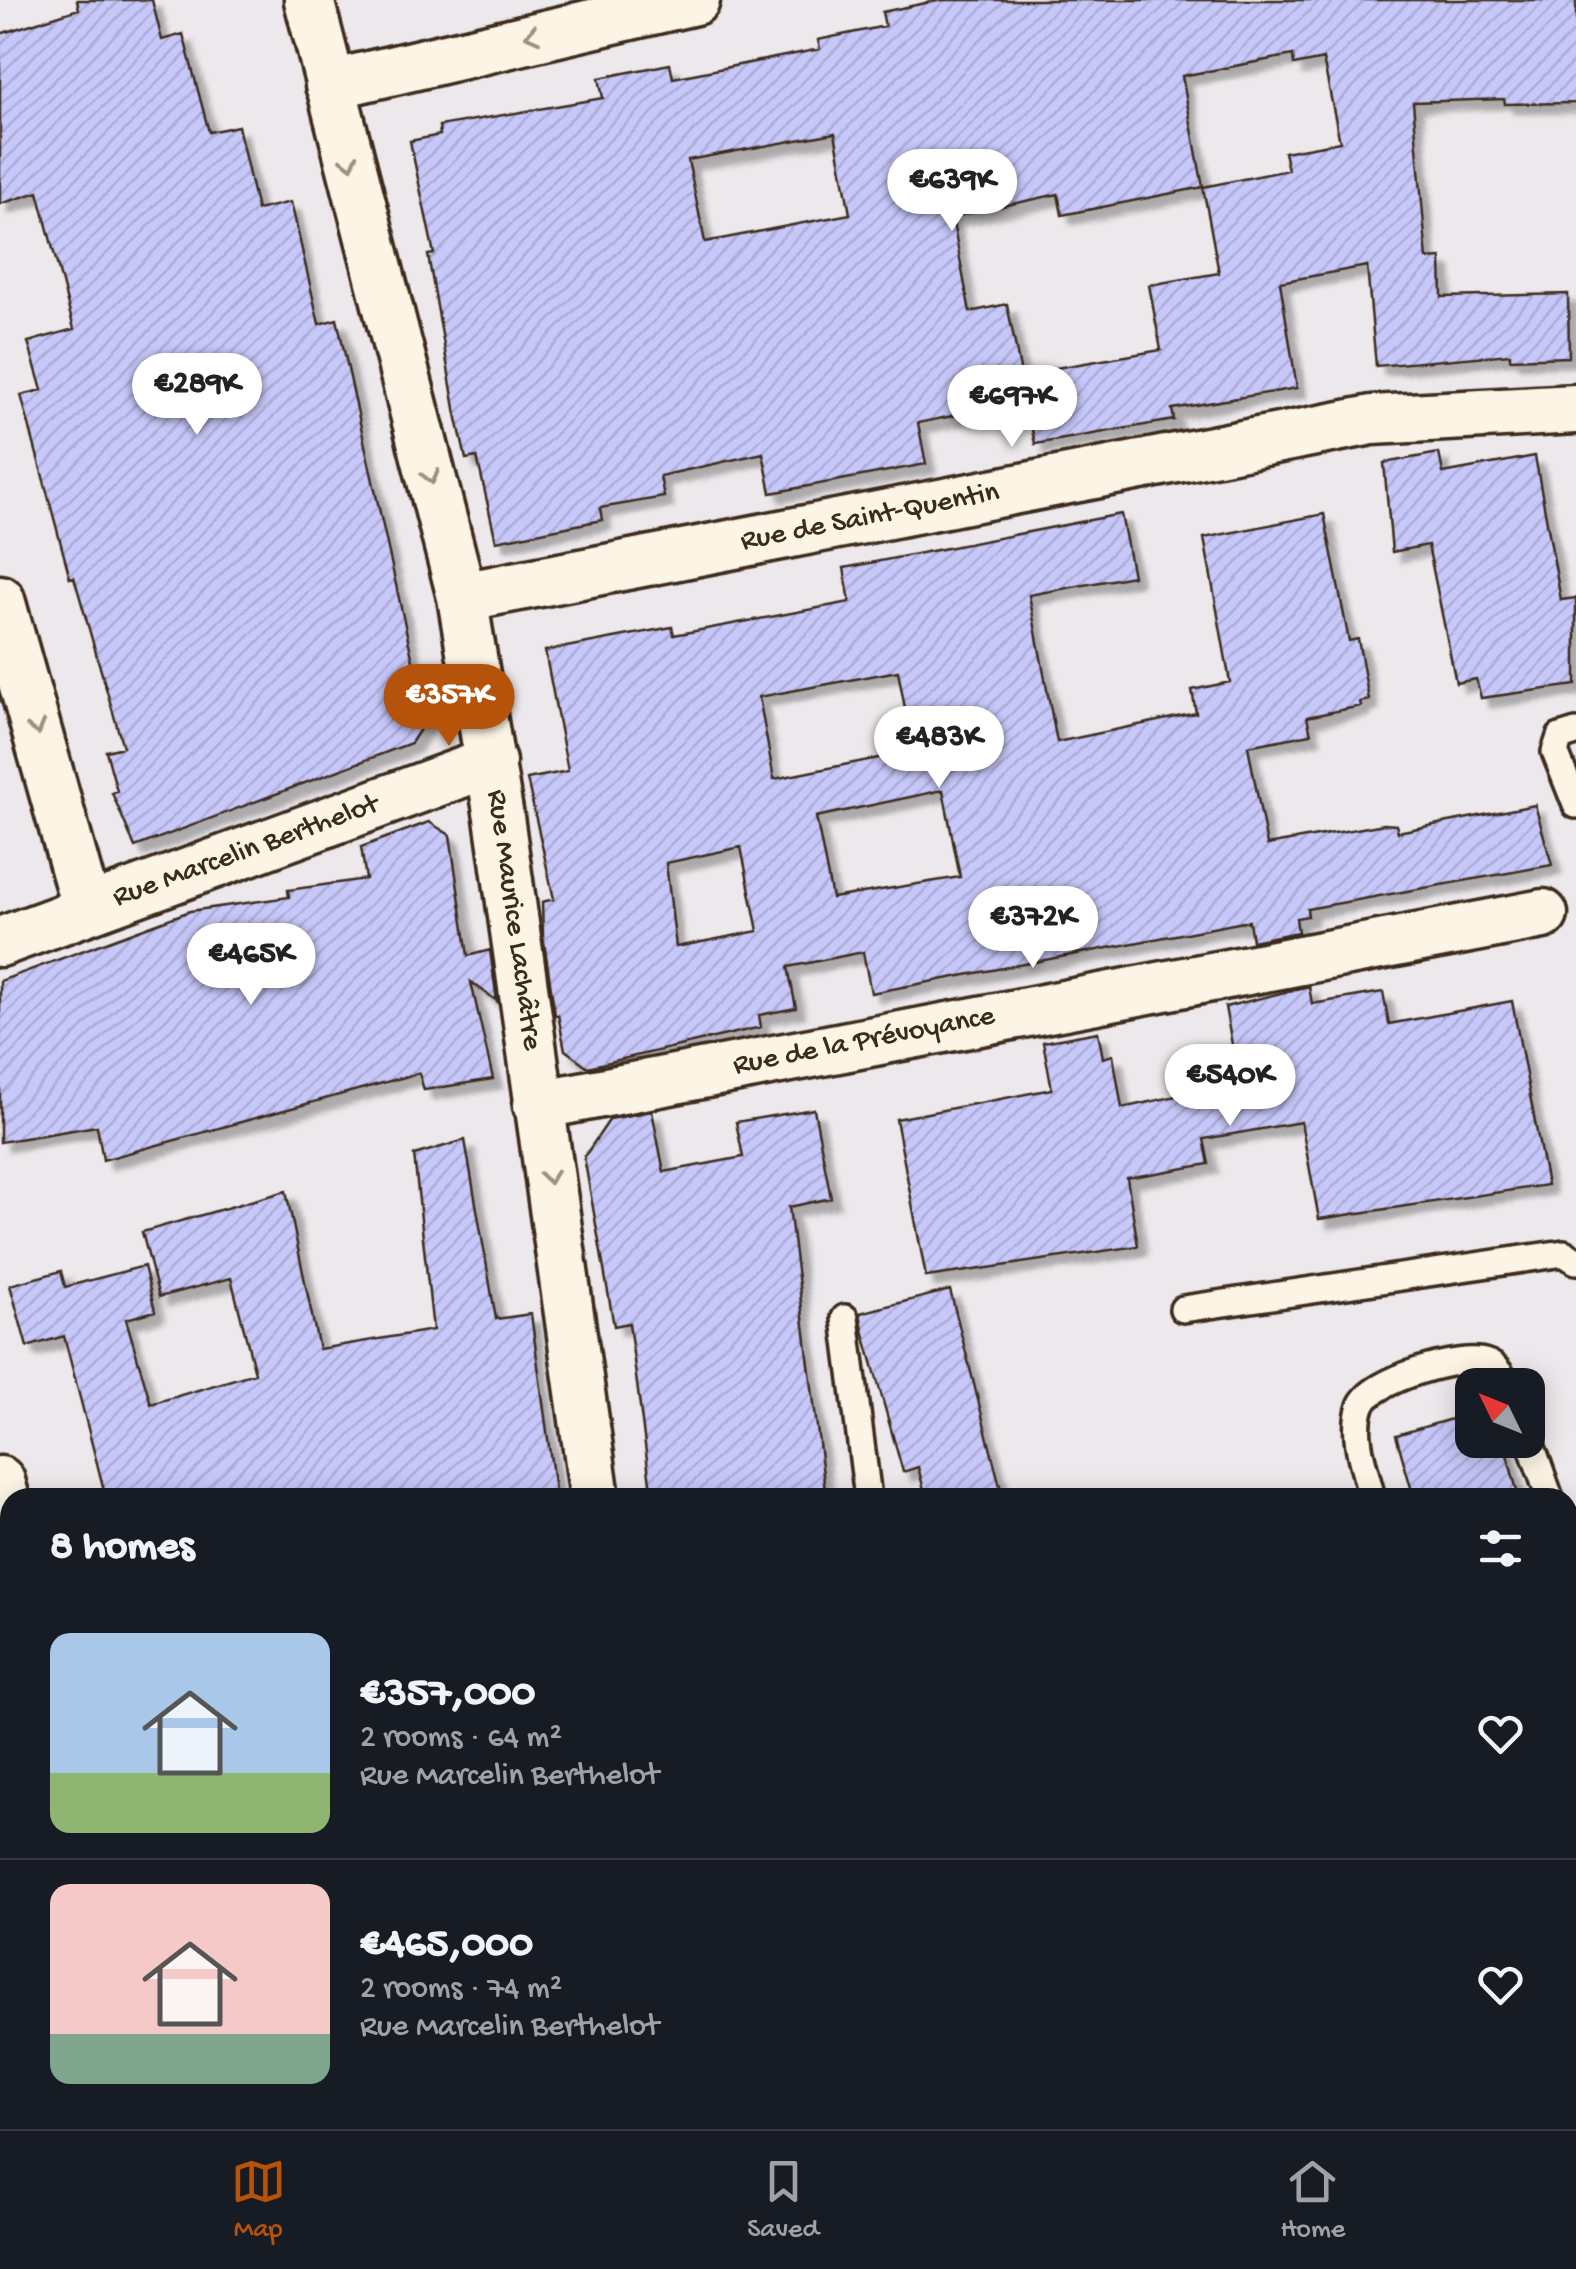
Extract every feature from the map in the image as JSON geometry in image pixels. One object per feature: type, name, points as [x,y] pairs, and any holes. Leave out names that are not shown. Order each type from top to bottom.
[{"type":"street","name":"Rue Maurice Lachâtre","points":[[309,0],[462,597],[491,762],[594,1488]]},
{"type":"street","points":[[330,85],[696,0]]},
{"type":"street","name":"Rue de Saint-Quentin","points":[[462,597],[1372,420],[1576,409]]},
{"type":"street","points":[[0,600],[87,910]]},
{"type":"street","name":"Rue Marcelin Berthelot","points":[[0,942],[491,762]]},
{"type":"street","name":"Rue de la Prévoyance","points":[[538,1104],[1543,914]]},
{"type":"lane","points":[[1576,732],[1560,737],[1555,752],[1576,805]]},
{"type":"lane","points":[[1183,1309],[1564,1253],[1576,1261]]},
{"type":"lane","points":[[845,1318],[867,1488]]},
{"type":"lane","points":[[1370,1488],[1356,1430],[1368,1392],[1382,1382],[1474,1359],[1496,1368]]},
{"type":"lane","points":[[1536,1458],[1546,1488]]},
{"type":"building","points":[[77,0],[152,0],[162,40],[183,34],[209,132],[238,126],[257,210],[291,202],[319,324],[337,319],[426,720],[411,743],[135,847],[112,793],[117,791],[106,751],[123,747],[74,577],[70,578],[21,395],[42,390],[28,342],[74,329],[38,192],[0,204],[0,34],[79,9]]},
{"type":"building","points":[[940,0],[1576,0],[1576,103],[1505,104],[1504,99],[1413,102],[1427,259],[1441,258],[1442,297],[1568,294],[1569,357],[1510,359],[1510,354],[1376,366],[1367,266],[1280,282],[1297,388],[1172,409],[1174,420],[1035,444],[1026,401],[918,423],[926,464],[771,493],[763,453],[660,476],[664,497],[600,508],[602,520],[496,541],[477,457],[466,459],[456,414],[428,255],[434,254],[410,141],[440,135],[439,126],[603,98],[599,78],[670,64],[673,78],[820,49],[818,40],[885,26],[882,12]],"holes":[[[1293,55],[1294,65],[1323,59],[1340,142],[1284,152],[1288,170],[1203,187],[1182,76]],[[835,133],[850,214],[705,242],[688,160]],[[1203,187],[1219,273],[1149,285],[1161,350],[1021,374],[1007,304],[970,312],[952,217],[1058,194],[1062,215]]]},
{"type":"building","points":[[1439,453],[1443,473],[1535,456],[1561,600],[1576,598],[1576,685],[1481,698],[1476,679],[1456,683],[1428,545],[1392,552],[1384,463]]},
{"type":"building","points":[[1121,514],[1133,576],[1029,595],[1057,742],[1196,713],[1192,690],[1230,682],[1204,538],[1324,514],[1349,641],[1358,639],[1369,700],[1360,702],[1361,706],[1307,717],[1311,734],[1248,746],[1267,845],[1384,824],[1396,825],[1398,832],[1535,805],[1552,865],[1307,909],[1308,916],[1296,918],[1298,932],[1252,941],[1249,921],[871,993],[863,952],[788,967],[796,1008],[759,1015],[761,1027],[588,1067],[565,1050],[555,1015],[543,935],[542,902],[554,899],[527,779],[568,771],[545,651],[672,627],[674,635],[850,602],[844,568]],"holes":[[[898,671],[913,751],[774,779],[759,697]],[[943,790],[960,877],[832,898],[816,817]],[[741,847],[758,931],[676,947],[666,863]]]},
{"type":"building","points":[[429,822],[450,835],[468,956],[490,950],[497,1001],[471,982],[493,1079],[424,1090],[419,1073],[103,1160],[97,1126],[0,1142],[0,981],[190,911],[289,897],[288,890],[366,879],[361,847]]},
{"type":"building","points":[[1309,986],[1312,1004],[1383,992],[1389,1024],[1512,1001],[1547,1185],[1319,1219],[1301,1122],[1204,1139],[1209,1164],[1127,1178],[1138,1246],[926,1277],[896,1119],[1052,1089],[1043,1042],[1098,1032],[1103,1058],[1113,1055],[1122,1108],[1239,1082],[1225,1007]]},
{"type":"building","points":[[814,1109],[831,1198],[789,1207],[825,1488],[651,1488],[629,1323],[614,1326],[584,1157],[610,1119],[652,1111],[664,1172],[743,1157],[736,1122]]},
{"type":"building","points":[[465,1140],[496,1319],[531,1314],[555,1488],[103,1488],[64,1336],[27,1347],[10,1285],[61,1271],[65,1287],[144,1266],[155,1311],[126,1319],[151,1404],[255,1373],[231,1278],[159,1297],[142,1232],[286,1191],[319,1349],[433,1330],[414,1155]]},
{"type":"building","points":[[950,1290],[1000,1488],[923,1488],[918,1467],[903,1472],[860,1313]]},
{"type":"building","points":[[1455,1418],[1455,1458],[1508,1458],[1516,1488],[1411,1488],[1396,1435]]}]
